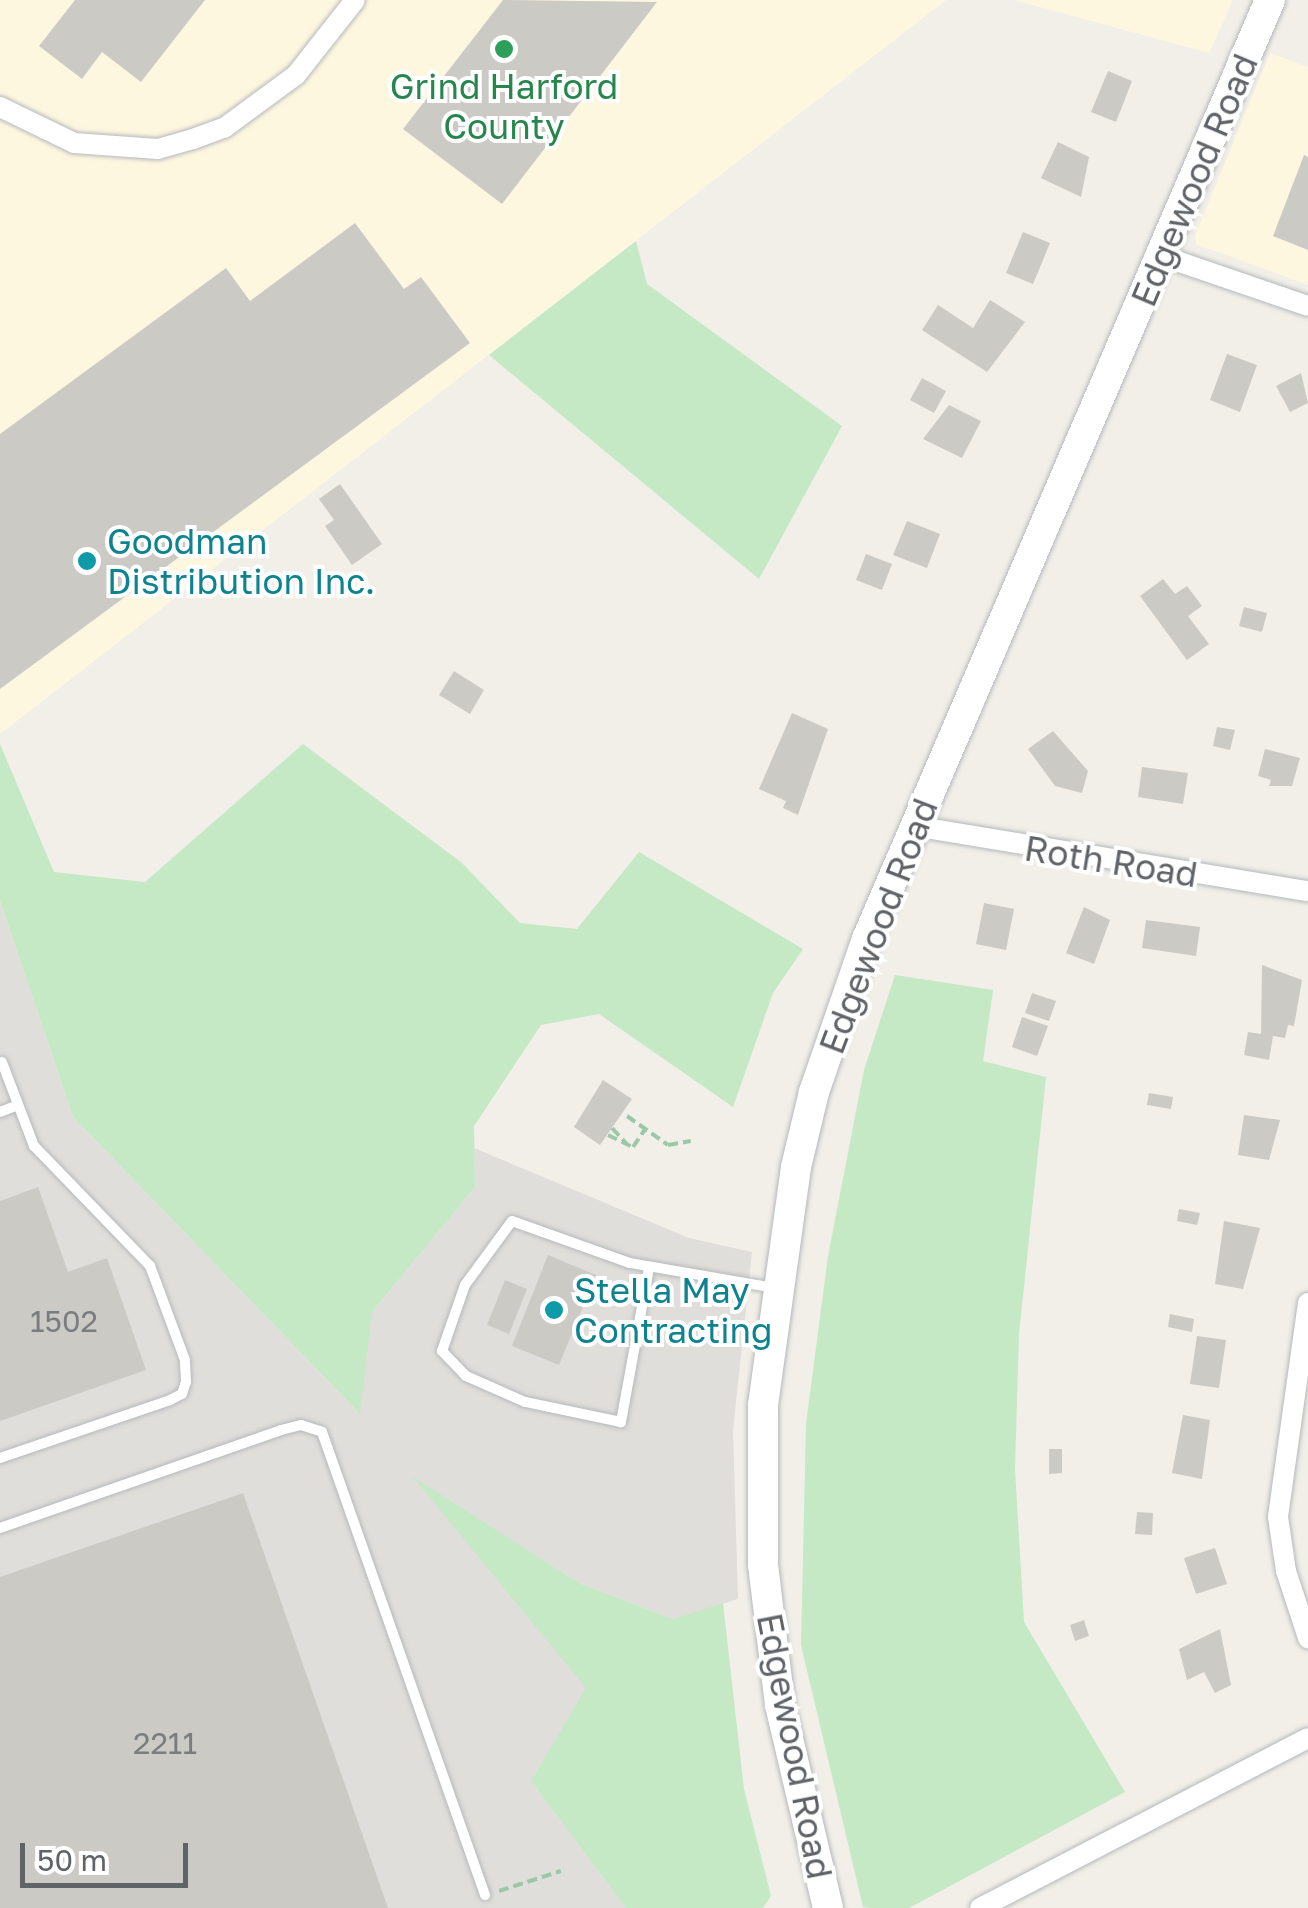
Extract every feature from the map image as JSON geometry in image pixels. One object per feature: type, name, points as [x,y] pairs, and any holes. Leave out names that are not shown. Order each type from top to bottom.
[{"type":"street","points":[[0,107],[39,131],[100,148],[158,149],[193,139],[224,128],[296,75],[354,0]]},
{"type":"street","name":"Edgewood Road","points":[[828,1908],[780,1705],[763,1564],[763,1405],[776,1288],[814,1092],[844,997],[914,826],[1270,0]]},
{"type":"street","points":[[1162,256],[1308,306]]},
{"type":"street","name":"Roth Road","points":[[914,826],[1112,864],[1308,892]]},
{"type":"street","points":[[1308,1303],[1278,1517],[1286,1572],[1308,1638]]},
{"type":"street","points":[[980,1908],[1308,1738]]},
{"type":"lane","points":[[0,1458],[170,1400],[182,1394],[186,1382],[185,1360],[150,1266],[34,1146],[2,1062]]},
{"type":"lane","points":[[0,1112],[18,1106]]},
{"type":"lane","points":[[650,1268],[621,1422],[525,1402],[466,1376],[442,1351],[465,1285],[512,1221],[650,1268],[776,1288]]},
{"type":"lane","points":[[0,1528],[281,1430],[301,1425],[322,1432],[485,1896]]},
{"type":"path","points":[[627,1116],[668,1145],[691,1140]]},
{"type":"path","points":[[612,1128],[626,1143]]},
{"type":"path","points":[[608,1135],[633,1147],[646,1129]]},
{"type":"path","points":[[485,1896],[561,1871]]},
{"type":"shaded area","points":[[0,0],[946,0],[0,734]]},
{"type":"shaded area","points":[[1014,0],[1233,0],[1209,53]]},
{"type":"shaded area","points":[[1270,53],[1308,67],[1308,285],[1196,244],[1195,236]]},
{"type":"shaded area","points":[[0,901],[73,1117],[359,1413],[372,1312],[475,1187],[474,1148],[689,1238],[752,1252],[733,1430],[738,1599],[673,1619],[579,1583],[415,1479],[587,1688],[531,1781],[626,1908],[0,1908]]},
{"type":"green space","points":[[636,241],[647,284],[842,426],[759,579],[489,355]]},
{"type":"green space","points":[[0,744],[54,872],[145,882],[303,744],[462,863],[520,923],[577,929],[639,852],[803,949],[773,993],[733,1107],[599,1014],[541,1025],[474,1126],[475,1187],[372,1312],[360,1414],[73,1117],[0,901]]},
{"type":"green space","points":[[895,975],[993,990],[983,1061],[1046,1077],[1019,1334],[1015,1469],[1024,1622],[1125,1792],[909,1908],[872,1908],[863,1907],[801,1645],[806,1424],[828,1256],[864,1070]]},
{"type":"green space","points":[[412,1476],[579,1583],[673,1619],[723,1603],[744,1789],[771,1896],[763,1908],[626,1908],[531,1781],[586,1688]]},
{"type":"building","points":[[75,0],[205,0],[141,82],[102,52],[82,79],[39,46]]},
{"type":"building","points":[[503,0],[657,2],[502,204],[403,129]]},
{"type":"building","points":[[1108,71],[1132,81],[1116,122],[1091,112]]},
{"type":"building","points":[[1058,142],[1089,157],[1081,197],[1041,178]]},
{"type":"building","points":[[1304,155],[1308,157],[1308,250],[1273,236]]},
{"type":"building","name":"Goodman Distribution Inc.","points":[[355,223],[404,289],[421,277],[470,343],[0,689],[0,434],[226,268],[250,301]]},
{"type":"building","points":[[1023,232],[1050,243],[1033,284],[1006,273]]},
{"type":"building","points":[[990,300],[1025,322],[987,372],[922,330],[938,305],[973,328]]},
{"type":"building","points":[[1227,354],[1257,365],[1240,412],[1210,400]]},
{"type":"building","points":[[1301,373],[1308,403],[1290,412],[1276,386]]},
{"type":"building","points":[[922,378],[946,391],[934,413],[910,400]]},
{"type":"building","points":[[949,405],[981,421],[962,458],[923,439]]},
{"type":"building","points":[[340,484],[382,544],[352,565],[325,526],[334,520],[319,499]]},
{"type":"building","points":[[907,521],[940,534],[927,568],[893,555]]},
{"type":"building","points":[[866,554],[892,564],[882,590],[856,580]]},
{"type":"building","points":[[1163,579],[1175,594],[1187,586],[1202,606],[1188,616],[1209,644],[1187,660],[1140,596]]},
{"type":"building","points":[[1244,607],[1267,613],[1262,632],[1239,626]]},
{"type":"building","points":[[454,671],[484,690],[470,714],[439,695]]},
{"type":"building","points":[[792,713],[828,729],[798,815],[783,808],[786,801],[759,789]]},
{"type":"building","points":[[1217,727],[1235,730],[1230,750],[1213,746]]},
{"type":"building","points":[[1053,731],[1088,771],[1082,793],[1055,786],[1028,749]]},
{"type":"building","points":[[1265,749],[1300,758],[1292,786],[1269,786],[1271,780],[1258,776]]},
{"type":"building","points":[[1142,767],[1188,773],[1183,804],[1138,797]]},
{"type":"building","points":[[984,903],[1014,909],[1006,950],[976,944]]},
{"type":"building","points":[[1084,907],[1110,920],[1094,964],[1066,953]]},
{"type":"building","points":[[1146,920],[1200,927],[1196,956],[1142,948]]},
{"type":"building","points":[[1262,965],[1302,980],[1294,1026],[1288,1025],[1285,1038],[1273,1036],[1269,1060],[1244,1055],[1248,1032],[1261,1034]]},
{"type":"building","points":[[1032,993],[1056,1001],[1049,1021],[1025,1013]]},
{"type":"building","points":[[1022,1017],[1048,1026],[1037,1056],[1012,1047]]},
{"type":"building","points":[[603,1080],[632,1099],[600,1145],[574,1127]]},
{"type":"building","points":[[1149,1093],[1173,1097],[1171,1109],[1147,1105]]},
{"type":"building","points":[[1244,1115],[1280,1120],[1269,1160],[1238,1155]]},
{"type":"building","points":[[38,1187],[68,1272],[107,1258],[146,1370],[0,1421],[0,1201]]},
{"type":"building","points":[[1179,1209],[1200,1213],[1197,1225],[1177,1221]]},
{"type":"building","points":[[1224,1221],[1260,1228],[1243,1289],[1215,1284]]},
{"type":"building","name":"Stella May Contracting","points":[[548,1255],[596,1275],[559,1365],[512,1346]]},
{"type":"building","points":[[505,1280],[527,1289],[509,1334],[487,1325]]},
{"type":"building","points":[[1170,1314],[1194,1319],[1192,1332],[1168,1327]]},
{"type":"building","points":[[1197,1336],[1226,1340],[1219,1388],[1190,1384]]},
{"type":"building","points":[[1183,1415],[1210,1420],[1202,1479],[1172,1473]]},
{"type":"building","points":[[1049,1449],[1062,1449],[1062,1473],[1049,1474]]},
{"type":"building","points":[[243,1493],[388,1908],[0,1908],[0,1577]]},
{"type":"building","points":[[1137,1512],[1153,1513],[1152,1535],[1135,1534]]},
{"type":"building","points":[[1215,1548],[1227,1584],[1196,1594],[1184,1558]]},
{"type":"building","points":[[1084,1620],[1089,1636],[1075,1641],[1070,1625]]},
{"type":"building","points":[[1220,1629],[1231,1685],[1215,1693],[1204,1672],[1187,1680],[1179,1649]]},
{"type":"place","name":"Grind Harford County","points":[[504,49]]},
{"type":"place","name":"Goodman Distribution Inc.","points":[[87,561]]},
{"type":"place","name":"Stella May Contracting","points":[[554,1310]]}]
